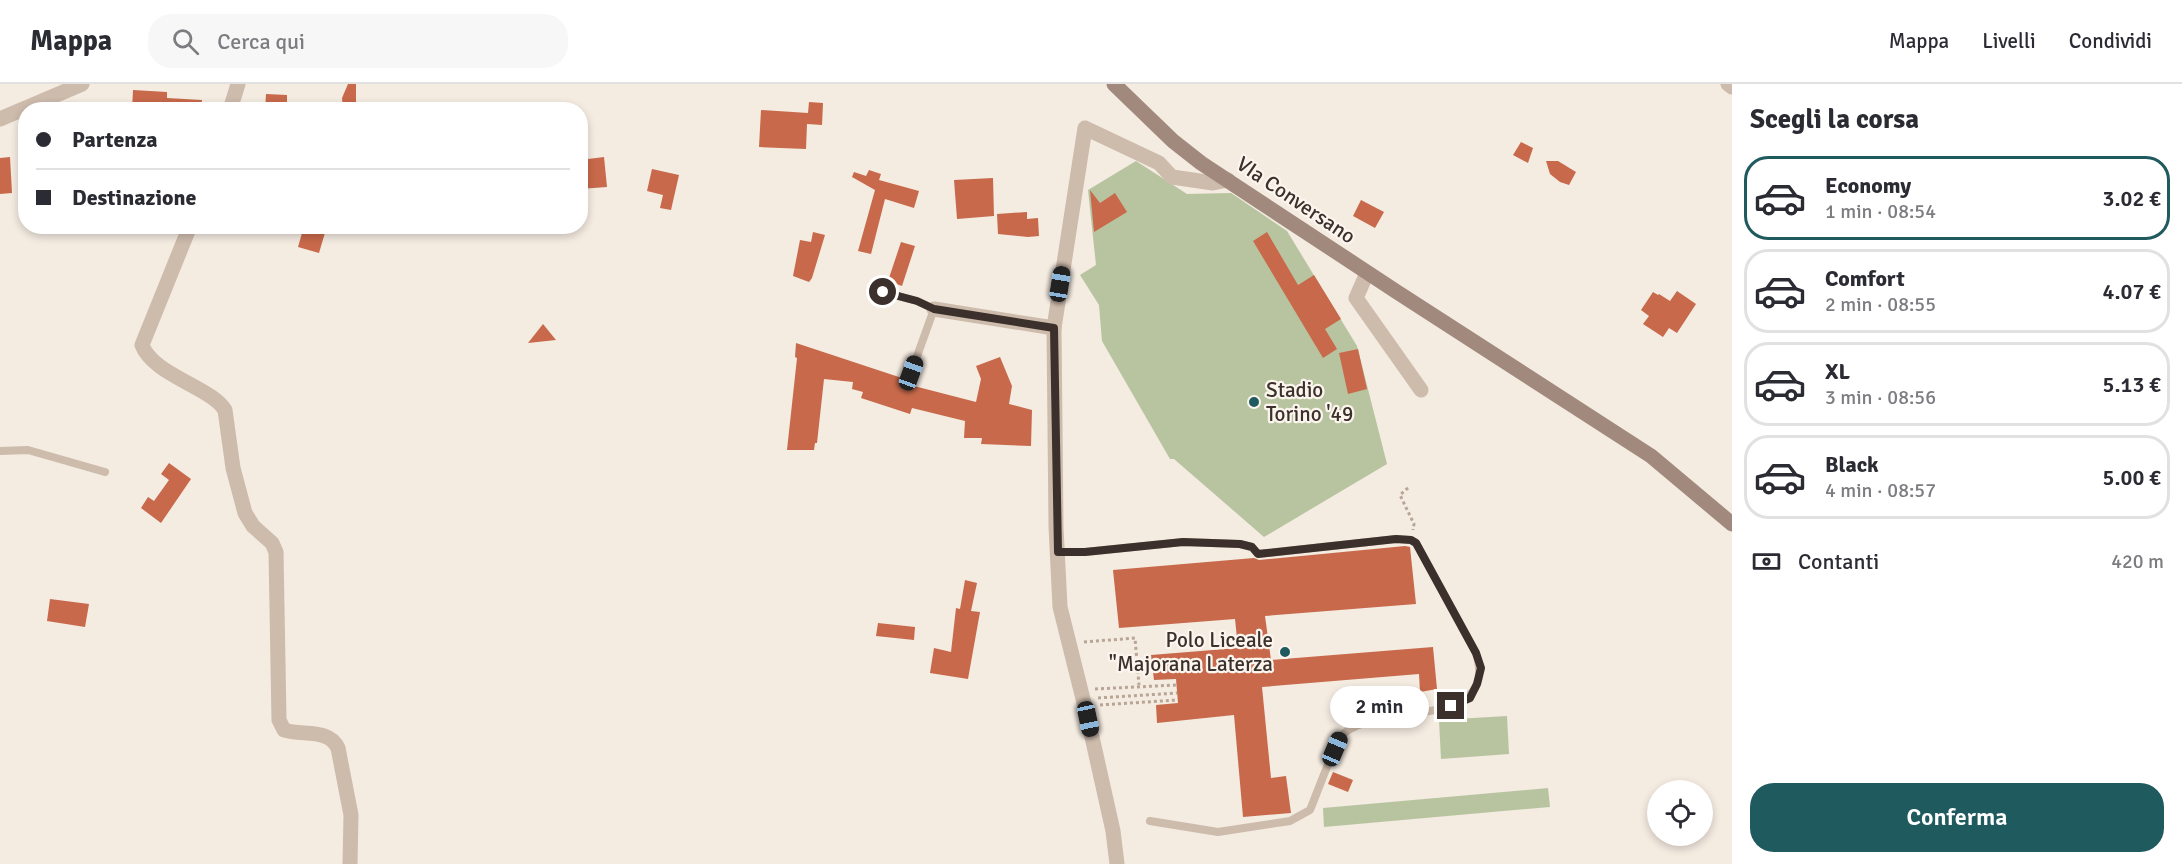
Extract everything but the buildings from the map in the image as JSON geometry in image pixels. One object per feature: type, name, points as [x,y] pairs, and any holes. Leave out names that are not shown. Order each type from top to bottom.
[{"type":"main road","name":"VIa Conversano","points":[[1113,84],[1173,141],[1367,273],[1651,456],[1732,524]]},
{"type":"street","points":[[41,102],[82,84]]},
{"type":"street","points":[[232,102],[238,84]]},
{"type":"street","points":[[1728,84],[1732,87]]},
{"type":"street","points":[[0,120],[18,112]]},
{"type":"street","points":[[1115,862],[1113,831],[1060,607],[1054,328],[1085,128],[1158,163],[1172,177],[1213,183],[1228,180]]},
{"type":"street","points":[[187,234],[142,345],[145,353],[152,359],[184,383],[221,403],[225,410],[233,468],[245,513],[254,526],[272,543],[276,552],[279,720],[284,730],[326,735],[335,741],[351,815],[350,864]]},
{"type":"street","points":[[1367,273],[1356,298],[1421,390]]},
{"type":"street","points":[[934,309],[1054,328]]},
{"type":"lane","points":[[883,292],[917,301],[934,309],[911,373]]},
{"type":"lane","points":[[0,451],[28,450],[105,472]]},
{"type":"lane","points":[[1058,552],[1085,552],[1183,542],[1240,544],[1252,547],[1258,554],[1396,539],[1411,540],[1416,543],[1476,653],[1481,668],[1470,698],[1451,706],[1357,724],[1341,735],[1310,810],[1290,821],[1218,832],[1150,820]]},
{"type":"path","points":[[1408,488],[1400,495],[1414,524],[1411,540]]},
{"type":"path","points":[[1082,642],[1135,638],[1139,686]]},
{"type":"path","points":[[1095,689],[1176,685]]},
{"type":"path","points":[[1098,698],[1177,693]]},
{"type":"path","points":[[1100,705],[1177,700]]},
{"type":"green space","name":"Stadio Torino '49","points":[[1136,161],[1187,194],[1231,193],[1287,231],[1357,346],[1387,464],[1264,537],[1174,459],[1170,459],[1102,341],[1099,305],[1080,275],[1096,265],[1088,190]]},
{"type":"green space","points":[[1507,716],[1509,754],[1441,759],[1439,720]]},
{"type":"green space","points":[[1548,788],[1550,807],[1324,827],[1323,808]]},
{"type":"place","name":"Stadio Torino '49","points":[[1254,402]]},
{"type":"place","name":"Polo Liceale \"Majorana Laterza","points":[[1285,652]]},
{"type":"route","points":[[883,292],[917,301],[934,309],[1029,326],[1054,328],[1055,488],[1058,552],[1085,552],[1183,542],[1240,544],[1252,547],[1258,554],[1396,539],[1411,540],[1416,543],[1476,653],[1481,668],[1470,698],[1451,706]]}]
